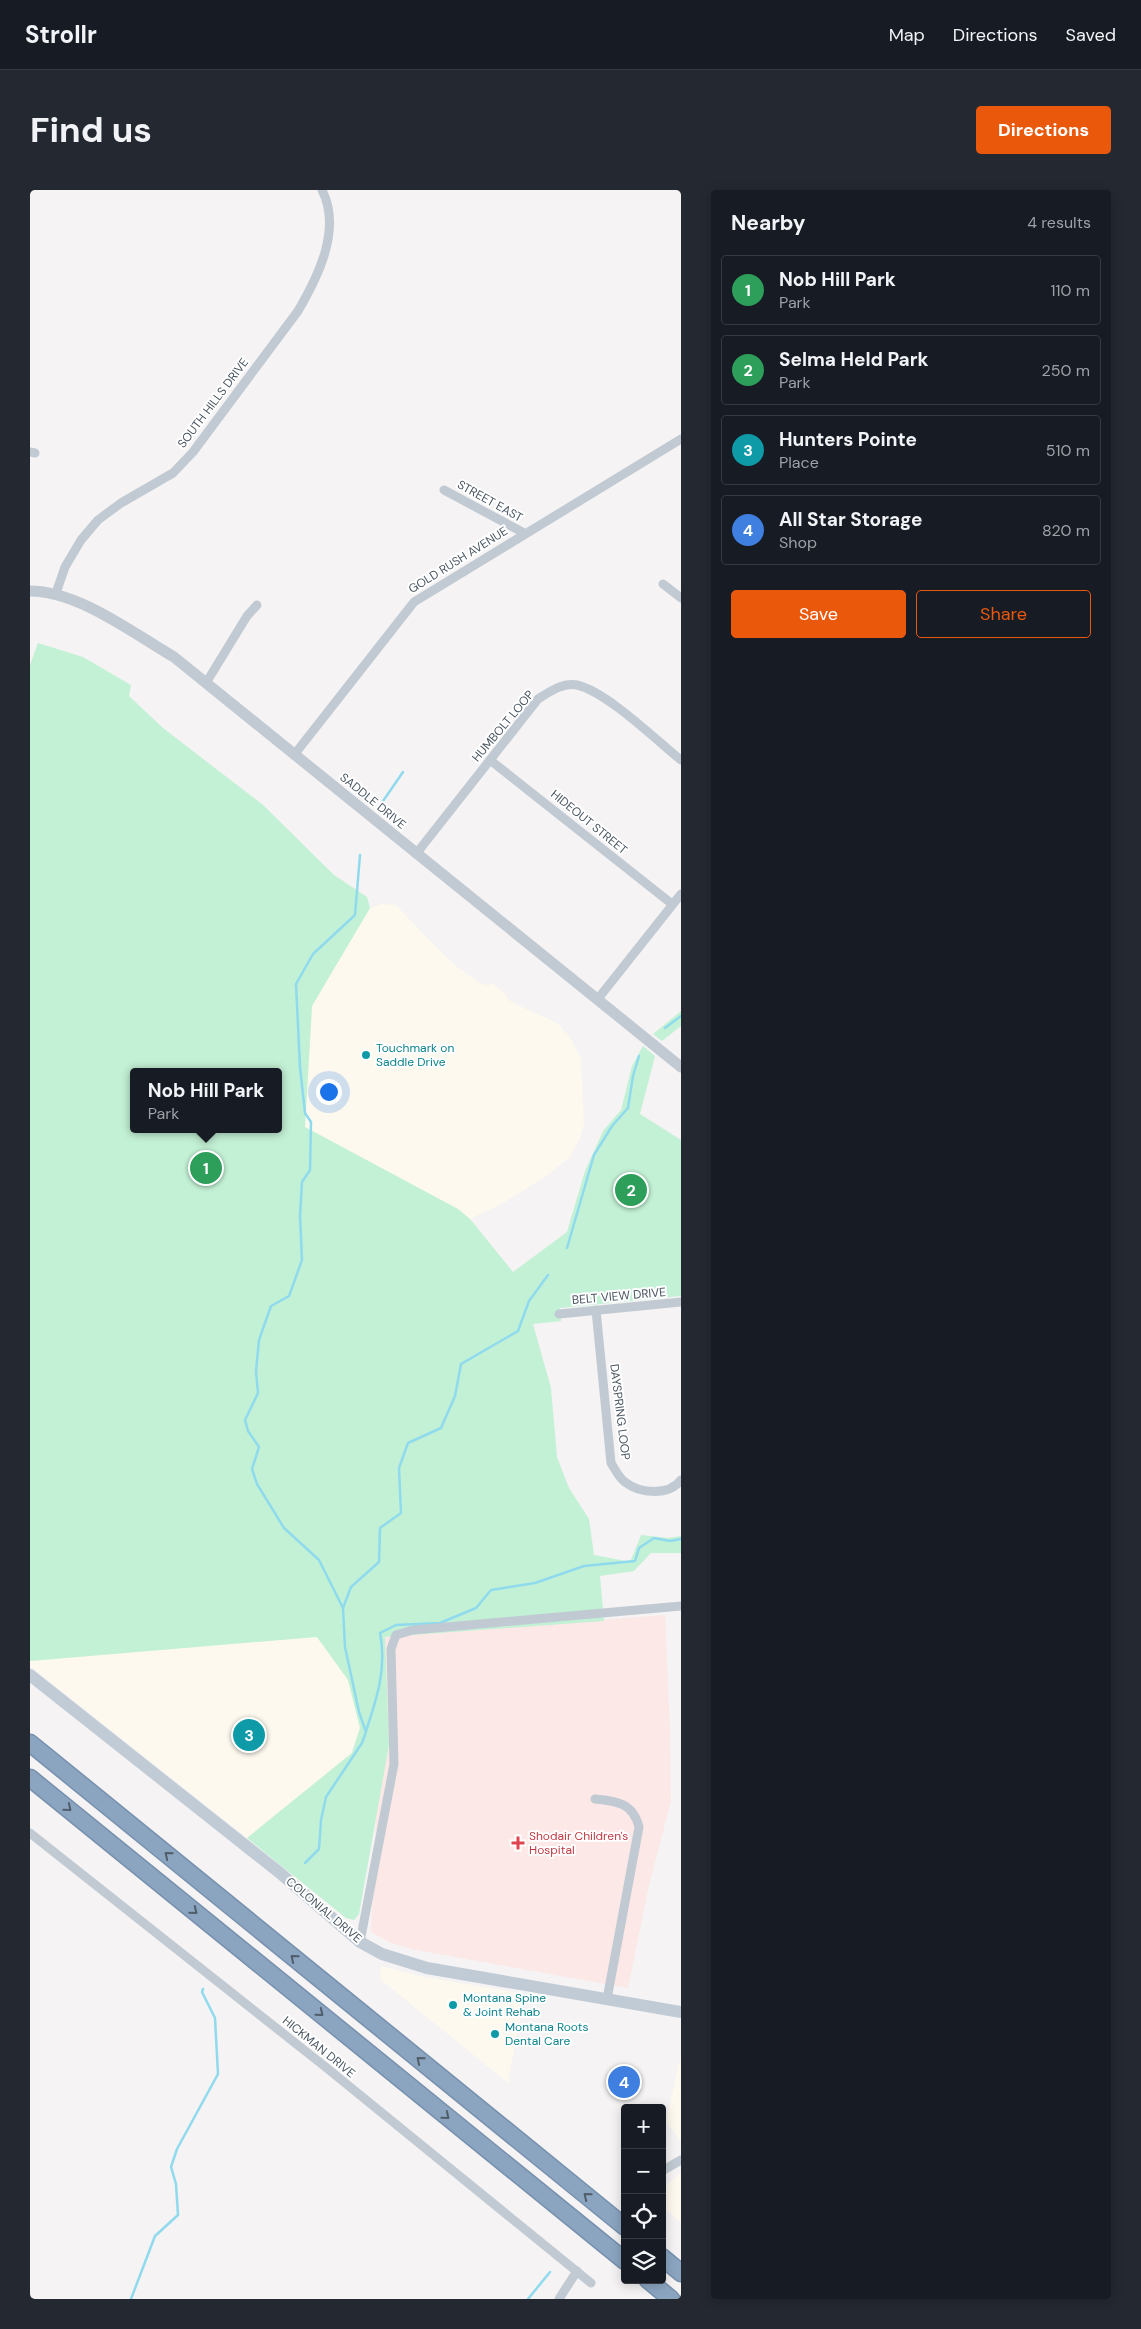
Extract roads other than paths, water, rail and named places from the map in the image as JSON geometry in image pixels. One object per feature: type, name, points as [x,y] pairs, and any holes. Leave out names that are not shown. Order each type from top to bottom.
[{"type":"highway","points":[[30,1743],[621,2224]]},
{"type":"highway","points":[[30,1778],[621,2258]]},
{"type":"highway","points":[[666,2260],[681,2273]]},
{"type":"highway","points":[[653,2284],[671,2299]]},
{"type":"main road","name":"COLONIAL DRIVE","points":[[30,1674],[280,1873],[360,1942],[382,1954],[421,1966],[681,2012]]},
{"type":"street","name":"SOUTH HILLS DRIVE","points":[[56,593],[64,567],[81,540],[98,520],[122,503],[173,473],[193,452],[298,311],[313,286],[325,252],[329,222],[325,196],[322,190]]},
{"type":"street","name":"GOLD RUSH AVENUE","points":[[294,755],[414,602],[681,439]]},
{"type":"street","name":"STREET EAST","points":[[444,490],[524,534]]},
{"type":"street","points":[[663,584],[681,598]]},
{"type":"street","name":"SADDLE DRIVE","points":[[30,590],[56,593],[85,604],[174,657],[681,1067]]},
{"type":"street","points":[[206,683],[247,616],[257,605]]},
{"type":"street","name":"HUMBOLT LOOP","points":[[416,854],[538,700],[560,686],[576,685],[607,700],[681,760]]},
{"type":"street","name":"HIDEOUT STREET","points":[[490,760],[672,904]]},
{"type":"street","points":[[597,1000],[681,894]]},
{"type":"street","name":"BELT VIEW DRIVE","points":[[559,1314],[681,1302]]},
{"type":"street","name":"DAYSPRING LOOP","points":[[596,1310],[611,1463],[624,1482],[638,1490],[664,1491],[681,1480]]},
{"type":"street","points":[[360,1942],[394,1764],[390,1649],[396,1635],[413,1630],[581,1617],[681,1606]]},
{"type":"street","points":[[595,1799],[618,1801],[630,1807],[637,1817],[639,1827],[607,1998]]},
{"type":"street","name":"HICKMAN DRIVE","points":[[30,1832],[328,2069],[591,2283]]},
{"type":"street","points":[[666,2169],[681,2160]]},
{"type":"street","points":[[559,2299],[577,2271]]},
{"type":"waterway","points":[[381,804],[403,772]]},
{"type":"waterway","points":[[305,1863],[319,1849],[321,1820],[326,1797],[362,1743],[366,1732],[359,1712],[345,1647],[343,1608],[319,1560],[284,1528],[257,1484],[252,1469],[259,1447],[248,1431],[245,1420],[258,1393],[256,1371],[259,1340],[271,1306],[289,1296],[302,1260],[300,1216],[302,1182],[310,1170],[311,1122],[305,1113],[300,1067],[296,984],[313,954],[355,915],[360,855]]},
{"type":"waterway","points":[[665,1028],[681,1016]]},
{"type":"waterway","points":[[567,1248],[594,1155],[612,1126],[628,1108],[633,1076],[639,1056]]},
{"type":"waterway","points":[[343,1608],[351,1587],[379,1562],[380,1528],[401,1513],[399,1468],[408,1443],[441,1428],[455,1396],[461,1364],[518,1331],[529,1301],[548,1275]]},
{"type":"waterway","points":[[366,1731],[382,1671],[380,1633],[396,1625],[440,1623],[476,1608],[491,1590],[535,1583],[584,1566],[635,1561],[639,1548],[654,1538],[670,1541],[681,1539]]},
{"type":"waterway","points":[[131,2299],[155,2236],[178,2215],[176,2184],[171,2167],[177,2149],[218,2074],[215,2018],[202,1992],[203,1989]]},
{"type":"waterway","points":[[528,2299],[550,2272]]},
{"type":"place","name":"Touchmark on Saddle Drive","points":[[366,1055]]},
{"type":"place","name":"Nob Hill Park","points":[[206,1168]]},
{"type":"place","name":"Selma Held Park","points":[[631,1190]]},
{"type":"place","name":"Hunters Pointe","points":[[249,1735]]},
{"type":"place","name":"Shodair Children's Hospital","points":[[518,1843]]},
{"type":"place","name":"Montana Spine & Joint Rehab","points":[[453,2005]]},
{"type":"place","name":"Montana Roots Dental Care","points":[[495,2034]]},
{"type":"place","name":"All Star Storage","points":[[624,2082]]}]
